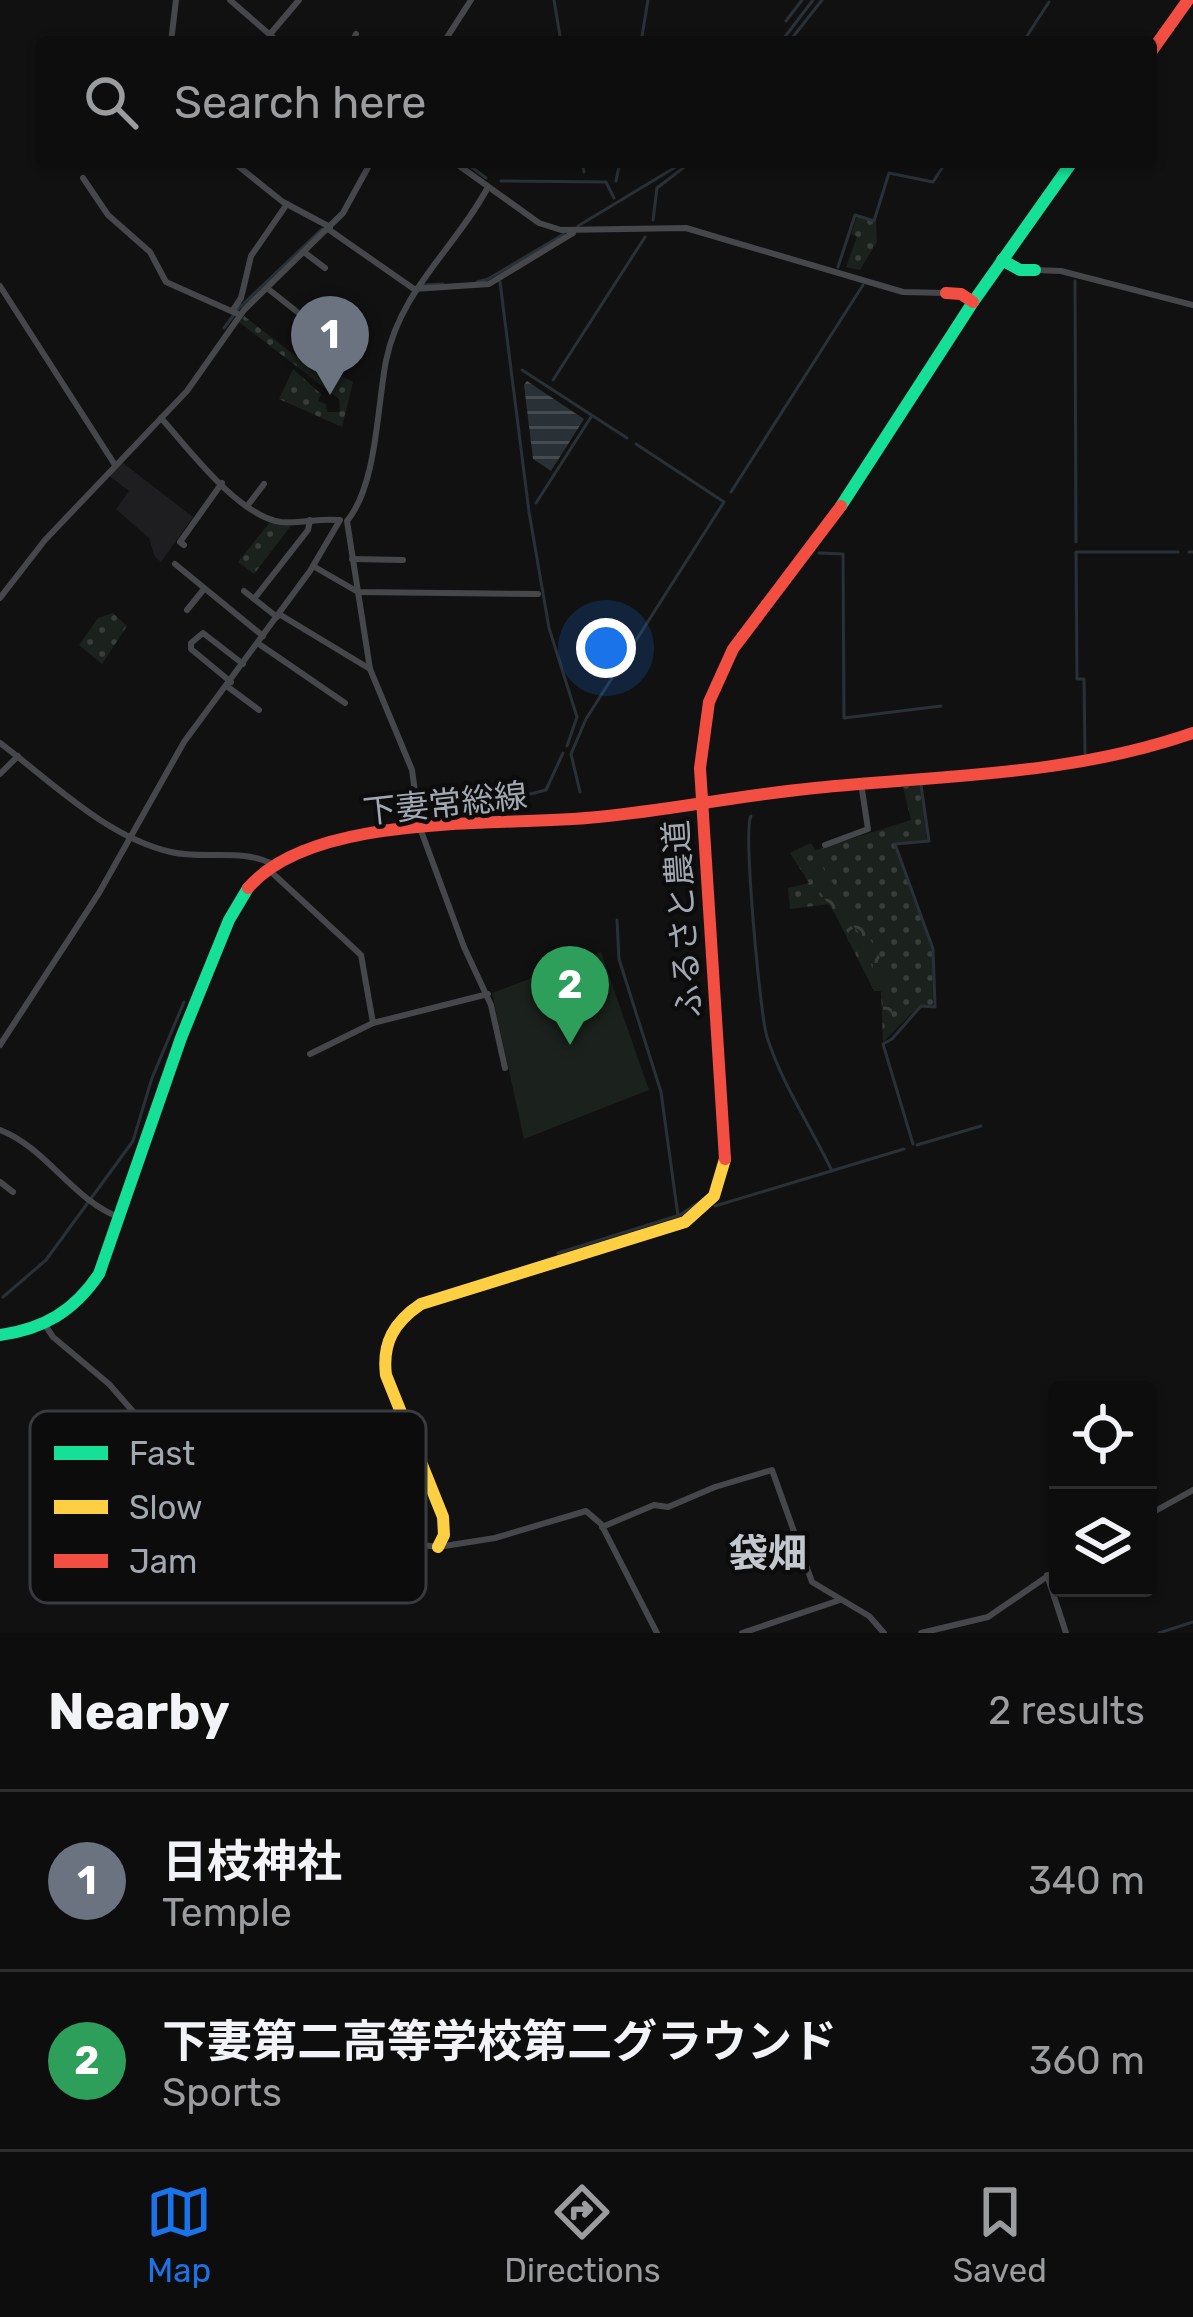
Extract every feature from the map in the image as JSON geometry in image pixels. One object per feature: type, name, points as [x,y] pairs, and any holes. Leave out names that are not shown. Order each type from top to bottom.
[{"type":"street","points":[[172,36],[176,0]]},
{"type":"street","points":[[230,0],[272,36]]},
{"type":"street","points":[[277,36],[299,0]]},
{"type":"street","points":[[448,36],[471,0]]},
{"type":"street","points":[[1157,44],[1188,0]]},
{"type":"street","points":[[241,168],[414,289],[489,284],[576,232]]},
{"type":"street","points":[[236,312],[329,228],[357,193],[368,168]]},
{"type":"street","points":[[462,168],[539,224],[576,232],[686,228],[904,292],[961,294],[973,302]]},
{"type":"street","name":"ふるさと農道","points":[[402,1411],[385,1368],[388,1339],[397,1322],[428,1301],[690,1220],[709,1204],[722,1182],[725,1159],[702,802],[703,730],[715,685],[728,657],[830,524],[973,302],[1068,168]]},
{"type":"street","points":[[83,178],[108,215],[145,247],[166,282],[236,312]]},
{"type":"street","points":[[0,1046],[99,893],[184,742],[357,508],[392,336],[414,289],[488,188]]},
{"type":"street","points":[[0,598],[45,540],[194,383],[236,312],[251,256],[287,204]]},
{"type":"street","points":[[303,252],[325,268]]},
{"type":"street","points":[[1002,260],[1020,270],[1061,272],[1193,305]]},
{"type":"street","points":[[0,286],[115,465]]},
{"type":"street","points":[[267,288],[315,326]]},
{"type":"street","points":[[161,418],[248,506],[280,522],[344,520]]},
{"type":"street","points":[[184,544],[180,542],[222,483]]},
{"type":"street","points":[[248,506],[264,484]]},
{"type":"street","points":[[254,599],[308,530],[310,520]]},
{"type":"street","points":[[344,520],[370,669],[412,770],[419,829],[464,947],[488,994],[505,1068]]},
{"type":"street","points":[[352,559],[403,560]]},
{"type":"street","points":[[175,564],[260,640],[345,703]]},
{"type":"street","points":[[313,566],[358,592],[538,593]]},
{"type":"street","points":[[187,610],[204,589]]},
{"type":"street","points":[[244,591],[370,669]]},
{"type":"street","points":[[244,664],[202,633],[191,643],[190,649],[259,710]]},
{"type":"street","name":"下妻常総線","points":[[269,866],[309,847],[419,829],[588,818],[861,783],[1117,758],[1193,733]]},
{"type":"street","points":[[0,742],[80,806],[167,852],[258,858],[269,866],[361,956],[374,1023]]},
{"type":"street","points":[[0,774],[18,756]]},
{"type":"street","points":[[825,845],[868,830],[861,783]]},
{"type":"street","points":[[0,1335],[45,1325],[71,1309],[92,1287],[108,1258],[153,1107],[184,1024],[237,905],[269,866]]},
{"type":"street","points":[[310,1054],[374,1023],[488,994]]},
{"type":"street","points":[[0,1130],[52,1164],[90,1200],[121,1218]]},
{"type":"street","points":[[0,1182],[13,1192]]},
{"type":"street","points":[[45,1325],[134,1411]]},
{"type":"street","points":[[602,1527],[654,1505],[668,1507],[772,1470],[812,1582],[877,1622],[884,1633]]},
{"type":"street","name":"ふるさと農道","points":[[426,1473],[443,1517],[444,1534],[438,1547]]},
{"type":"street","points":[[1157,1510],[1193,1490]]},
{"type":"street","points":[[426,1545],[495,1538],[579,1511],[593,1516],[657,1633]]},
{"type":"street","points":[[922,1633],[988,1617],[1047,1575],[1066,1633]]},
{"type":"street","points":[[742,1633],[840,1600]]},
{"type":"shaded area","points":[[527,381],[584,419],[551,471],[533,459]]},
{"type":"shaded area","points":[[119,460],[193,517],[161,562],[149,538],[116,509],[129,491],[107,474]]},
{"type":"green space","points":[[857,217],[876,222],[877,242],[860,270],[846,267],[857,237],[851,234]]},
{"type":"green space","points":[[244,316],[302,361],[307,358],[353,382],[342,427],[279,399],[293,369],[321,394],[318,401],[326,404],[327,412],[340,412],[339,399],[239,322]]},
{"type":"green space","points":[[271,521],[293,523],[254,574],[238,562]]},
{"type":"green space","points":[[113,613],[127,626],[102,664],[79,645],[98,618]]},
{"type":"green space","points":[[921,785],[927,840],[894,843],[932,948],[933,1006],[920,1005],[883,1042],[881,991],[874,991],[830,904],[790,909],[788,888],[809,883],[790,853],[811,843],[815,850],[820,849],[911,820],[903,787]]},
{"type":"green space","points":[[821,865],[883,964],[892,1009],[889,1032],[885,1030],[880,986],[866,945],[849,921],[871,964],[878,990],[850,936],[816,886],[819,882],[827,888],[816,870]]},
{"type":"green space","points":[[601,952],[649,1090],[524,1139],[492,993]]},
{"type":"waterway","points":[[554,0],[560,36]]},
{"type":"waterway","points":[[642,36],[648,0]]},
{"type":"waterway","points":[[786,21],[802,0]]},
{"type":"waterway","points":[[786,36],[813,0]]},
{"type":"waterway","points":[[794,36],[822,0]]},
{"type":"waterway","points":[[1027,36],[1049,2]]},
{"type":"waterway","points":[[473,168],[486,178]]},
{"type":"waterway","points":[[583,168],[584,172]]},
{"type":"waterway","points":[[616,181],[619,168]]},
{"type":"waterway","points":[[578,226],[674,168]]},
{"type":"waterway","points":[[653,220],[657,188],[683,168]]},
{"type":"waterway","points":[[838,267],[855,215],[874,221],[889,173],[933,182],[942,168]]},
{"type":"waterway","points":[[501,181],[606,182],[614,198]]},
{"type":"waterway","points":[[224,328],[322,229]]},
{"type":"waterway","points":[[477,282],[564,234]]},
{"type":"waterway","points":[[553,380],[645,237]]},
{"type":"waterway","points":[[1075,281],[1076,542]]},
{"type":"waterway","points":[[500,282],[549,628],[577,717],[567,746]]},
{"type":"waterway","points":[[423,285],[443,284]]},
{"type":"waterway","points":[[731,492],[863,285]]},
{"type":"waterway","points":[[522,370],[627,438]]},
{"type":"waterway","points":[[536,503],[591,417]]},
{"type":"waterway","points":[[580,792],[571,754],[586,719],[724,502],[636,444]]},
{"type":"waterway","points":[[1085,753],[1084,679],[1077,679],[1076,552],[1178,552]]},
{"type":"waterway","points":[[819,553],[843,554],[844,718],[941,706]]},
{"type":"waterway","points":[[482,812],[546,790],[563,753]]},
{"type":"waterway","points":[[913,1144],[883,1044],[921,1006],[935,1007],[933,949],[895,844],[929,841],[921,785]]},
{"type":"waterway","points":[[751,816],[753,923],[767,1037],[832,1171]]},
{"type":"waterway","points":[[617,920],[619,959],[661,1092],[678,1216]]},
{"type":"waterway","points":[[3,1297],[46,1260],[133,1141],[152,1078],[184,1002]]},
{"type":"waterway","points":[[917,1145],[981,1126]]},
{"type":"waterway","points":[[715,1206],[904,1149]]},
{"type":"waterway","points":[[558,1253],[680,1215],[704,1199]]},
{"type":"waterway","points":[[1159,1633],[1193,1622]]},
{"type":"traffic: fast","points":[[841,506],[973,302],[1068,168]]},
{"type":"traffic: fast","points":[[1002,260],[1020,270],[1035,270]]},
{"type":"traffic: fast","points":[[0,1335],[57,1316],[99,1274],[181,1038],[229,920],[248,888]]},
{"type":"traffic: slow","points":[[400,1411],[386,1375],[386,1353],[397,1326],[421,1304],[685,1222],[714,1196],[725,1159]]},
{"type":"traffic: slow","points":[[426,1475],[443,1517],[444,1535],[438,1547]]},
{"type":"traffic: jam","points":[[1157,44],[1188,0]]},
{"type":"traffic: jam","points":[[946,293],[961,294],[973,302]]},
{"type":"traffic: jam","points":[[725,1159],[700,768],[709,702],[733,649],[841,506]]},
{"type":"traffic: jam","points":[[248,888],[278,863],[363,834],[598,817],[788,791],[1006,772],[1100,758],[1193,733]]},
{"type":"place","name":"日枝神社","points":[[330,395]]},
{"type":"place","name":"下妻第二高等学校第二グラウンド","points":[[570,1045]]},
{"type":"district","name":"袋畑","points":[[768,1553]]}]
